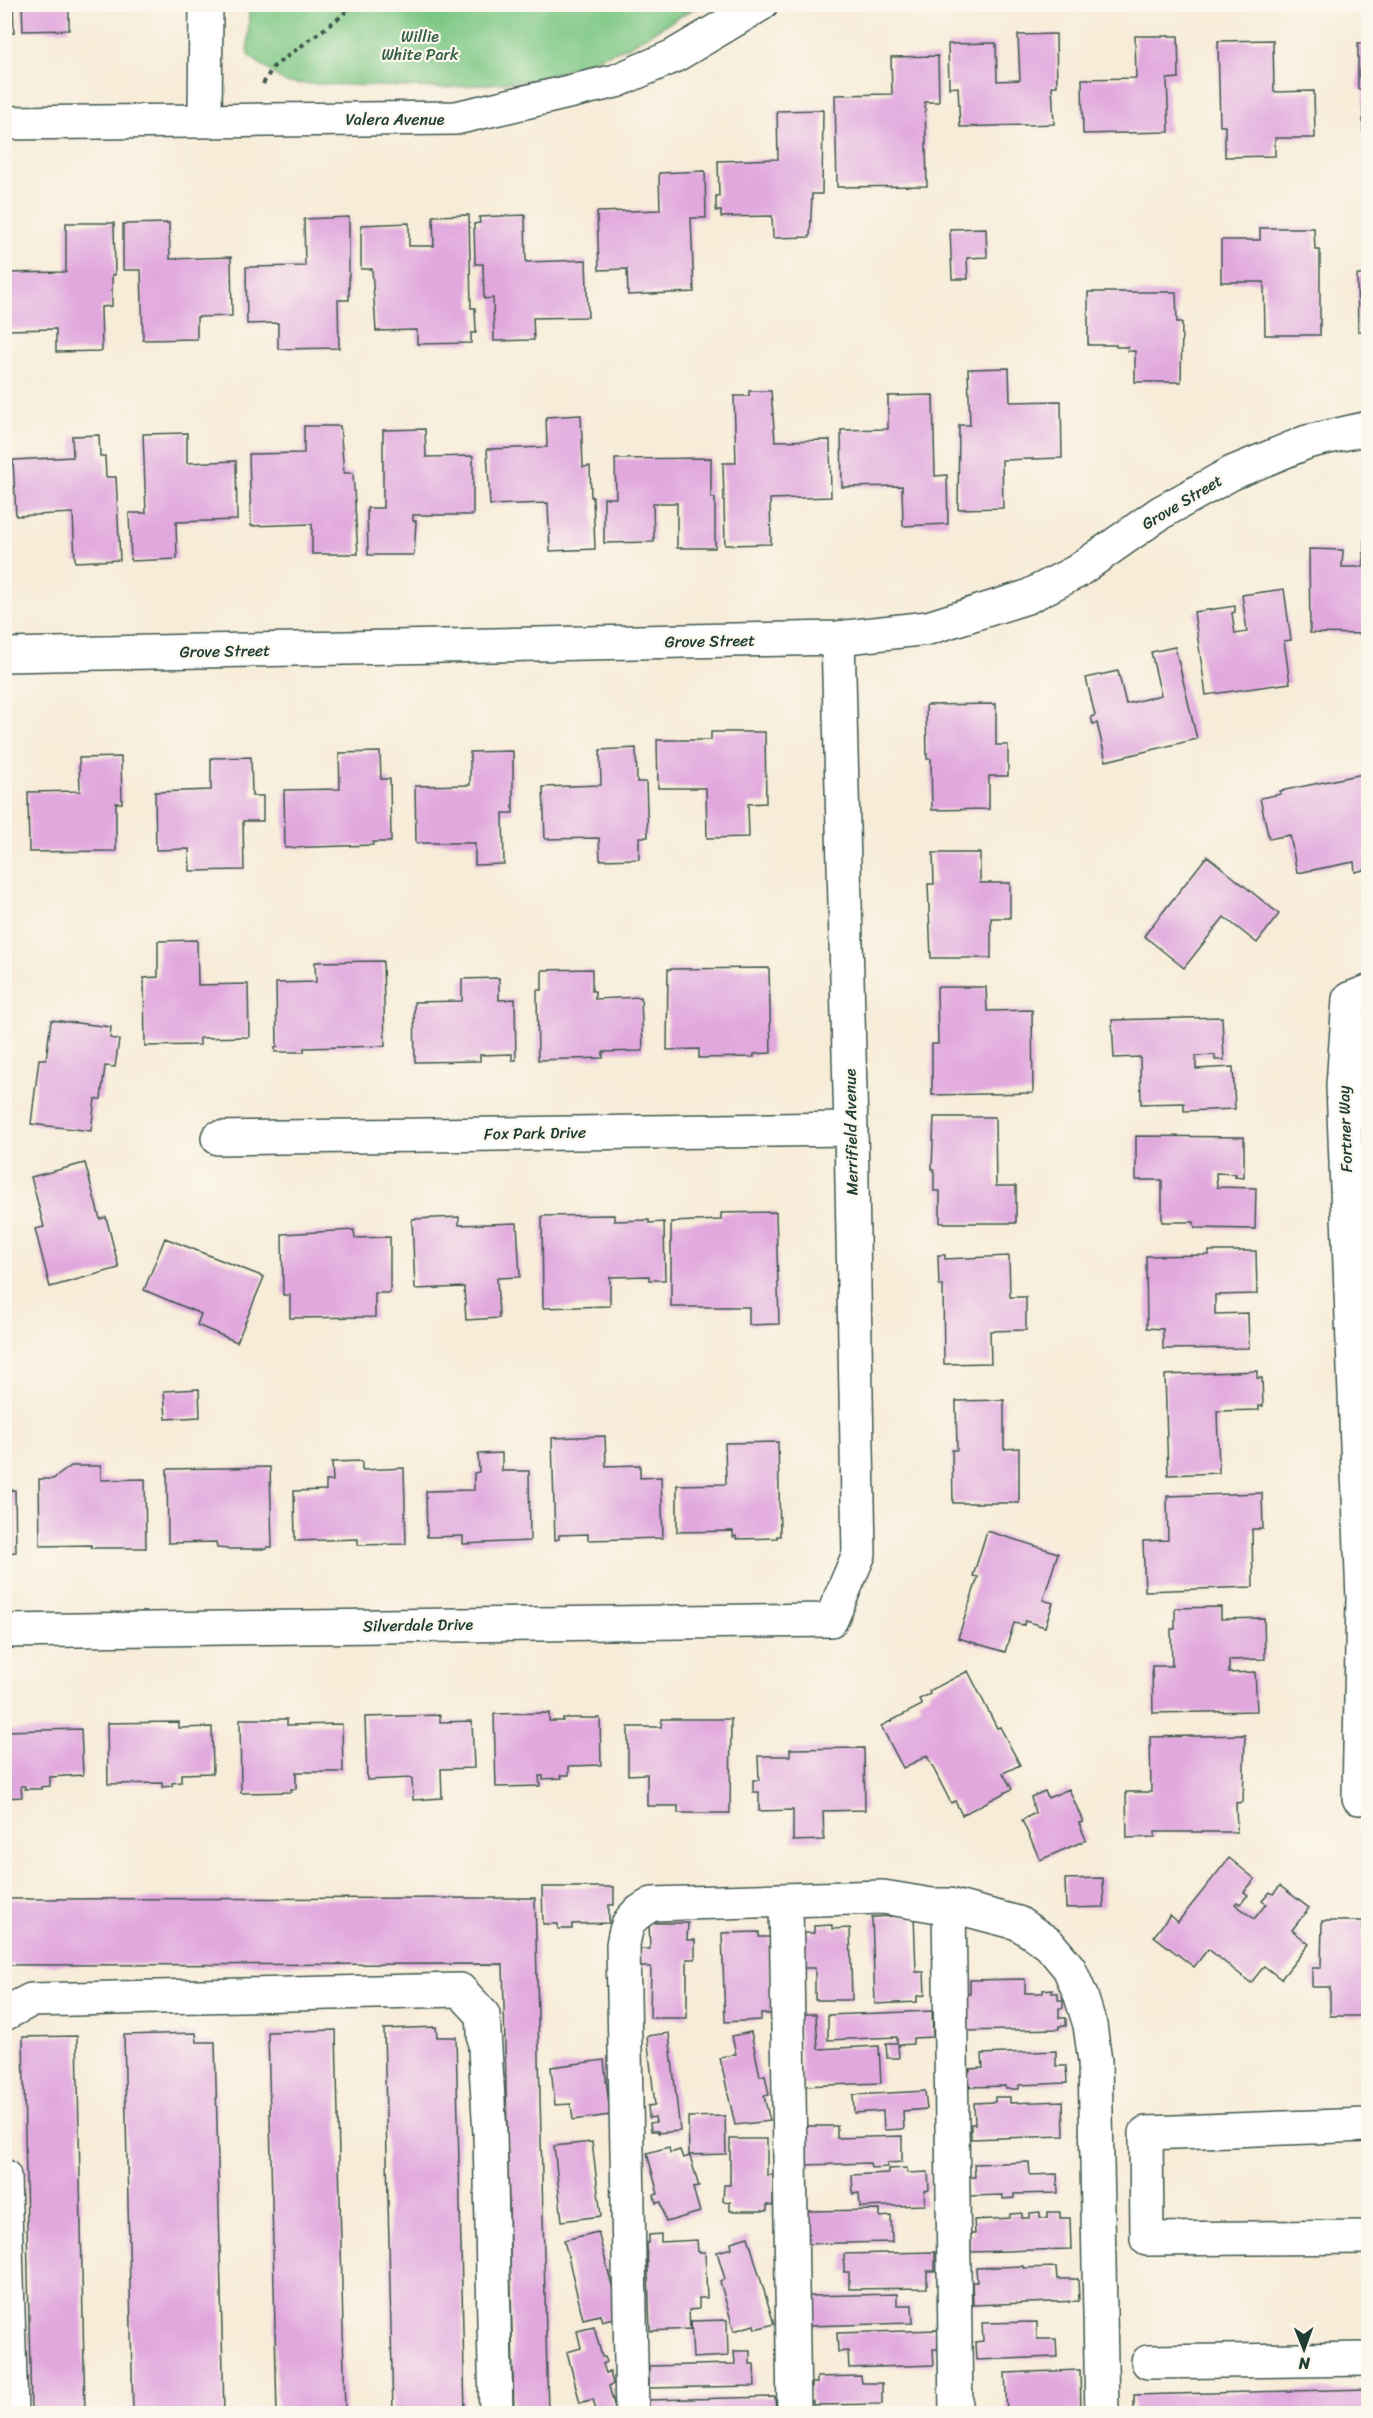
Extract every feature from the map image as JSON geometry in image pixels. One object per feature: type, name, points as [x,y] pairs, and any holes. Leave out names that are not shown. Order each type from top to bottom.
[{"type":"street","points":[[205,120],[206,4]]},
{"type":"street","name":"Valera Avenue","points":[[4,123],[456,118],[616,81],[674,56],[761,4]]},
{"type":"street","name":"Grove Street","points":[[4,655],[838,638],[928,627],[1028,597],[1076,572],[1160,513],[1232,473],[1307,442],[1368,428]]},
{"type":"street","name":"Merrifield Avenue","points":[[831,1620],[859,1554],[838,638]]},
{"type":"street","name":"Fortner Way","points":[[1359,996],[1343,1086],[1366,1599],[1359,1798]]},
{"type":"street","name":"Fox Park Drive","points":[[218,1138],[851,1129]]},
{"type":"street","name":"Silverdale Drive","points":[[4,1631],[831,1620]]},
{"type":"street","points":[[632,2414],[623,1945],[626,1925],[638,1912],[652,1904],[883,1897],[932,1905],[949,1905],[1018,1923],[1049,1944],[1069,1968],[1081,1996],[1090,2025],[1095,2061],[1102,2414]]},
{"type":"street","points":[[786,1900],[794,2414]]},
{"type":"street","points":[[949,1905],[956,2414]]},
{"type":"street","points":[[4,2014],[31,2000],[460,1990],[483,2015],[490,2134],[496,2414]]},
{"type":"street","points":[[1368,2125],[1146,2133],[1148,2239],[1368,2237]]},
{"type":"street","points":[[4,2176],[11,2414]]},
{"type":"street","points":[[1148,2362],[1368,2359]]},
{"type":"path","points":[[240,120],[273,67],[314,34],[343,15],[351,4]]},
{"type":"green space","name":"Willie White Park","points":[[249,4],[700,5],[627,47],[541,79],[446,88],[286,83],[248,55]]},
{"type":"building","points":[[4,4],[13,4],[14,33],[4,33]]},
{"type":"building","points":[[22,4],[69,4],[69,30],[23,31]]},
{"type":"building","points":[[1056,34],[1057,86],[1052,86],[1054,124],[960,127],[958,87],[949,88],[948,44],[996,43],[997,81],[1020,80],[1018,35]]},
{"type":"building","points":[[1135,36],[1178,36],[1179,78],[1167,79],[1169,132],[1083,134],[1082,79],[1136,78]]},
{"type":"building","points":[[1273,40],[1274,92],[1314,91],[1315,138],[1275,138],[1275,156],[1225,157],[1225,126],[1220,126],[1218,41]]},
{"type":"building","points":[[1358,43],[1368,43],[1368,132],[1363,132],[1363,89],[1358,89]]},
{"type":"building","points":[[938,56],[939,102],[925,102],[927,186],[837,187],[835,95],[892,94],[891,57]]},
{"type":"building","points":[[823,110],[822,194],[812,194],[810,237],[773,238],[772,216],[721,217],[721,211],[716,211],[716,196],[719,196],[718,161],[778,159],[777,111]]},
{"type":"building","points":[[705,171],[706,218],[691,218],[694,292],[628,295],[627,269],[599,270],[597,212],[660,210],[659,173]]},
{"type":"building","points":[[469,215],[471,308],[475,308],[476,333],[471,333],[471,343],[417,344],[417,330],[376,331],[372,269],[361,269],[361,225],[409,223],[409,246],[434,246],[433,216]]},
{"type":"building","points":[[525,215],[526,262],[586,260],[588,317],[533,318],[534,340],[494,341],[493,298],[484,299],[483,264],[475,264],[474,224],[480,223],[479,217]]},
{"type":"building","points":[[349,217],[349,300],[338,300],[339,348],[278,349],[278,323],[247,324],[246,267],[305,266],[304,219]]},
{"type":"building","points":[[66,223],[114,223],[115,275],[112,275],[112,306],[101,307],[102,351],[56,352],[56,329],[5,330],[5,273],[66,272]]},
{"type":"building","points":[[169,223],[170,259],[231,257],[232,316],[197,317],[197,339],[143,340],[141,270],[123,270],[123,224]]},
{"type":"building","points":[[986,228],[987,257],[967,258],[968,279],[952,279],[950,229]]},
{"type":"building","points":[[1260,228],[1314,228],[1315,250],[1320,250],[1320,335],[1265,335],[1264,282],[1221,282],[1221,240],[1260,240]]},
{"type":"building","points":[[1357,275],[1368,275],[1368,331],[1358,331]]},
{"type":"building","points":[[1088,292],[1176,292],[1177,322],[1182,322],[1181,382],[1135,382],[1135,351],[1127,351],[1128,347],[1116,347],[1116,345],[1088,345]]},
{"type":"building","points":[[1009,368],[1010,402],[1061,401],[1062,458],[1002,460],[1003,508],[958,509],[959,425],[970,425],[968,369]]},
{"type":"building","points":[[749,391],[771,391],[775,441],[830,440],[831,497],[770,499],[771,544],[725,545],[723,463],[736,463],[734,396],[749,396]]},
{"type":"building","points":[[933,395],[935,476],[947,475],[948,524],[903,526],[902,486],[842,487],[841,430],[888,429],[888,396]]},
{"type":"building","points":[[581,415],[583,467],[590,466],[595,549],[550,551],[548,503],[490,505],[487,449],[547,447],[546,417]]},
{"type":"building","points":[[304,426],[340,426],[344,473],[353,473],[358,554],[312,554],[312,524],[251,526],[249,454],[304,453]]},
{"type":"building","points":[[425,429],[426,457],[473,456],[473,515],[413,515],[413,521],[416,521],[414,555],[368,555],[367,508],[383,508],[383,430]]},
{"type":"building","points":[[187,433],[187,463],[236,461],[237,520],[176,522],[177,559],[131,561],[129,513],[146,513],[143,434]]},
{"type":"building","points":[[99,435],[100,456],[105,456],[106,477],[116,477],[120,560],[75,562],[73,513],[16,516],[13,460],[73,457],[72,436]]},
{"type":"building","points":[[711,458],[711,498],[715,498],[715,548],[677,548],[677,503],[653,503],[654,542],[604,543],[604,498],[616,498],[615,459]]},
{"type":"building","points":[[1364,541],[1368,541],[1368,634],[1310,633],[1309,549],[1343,550],[1342,567],[1363,567]]},
{"type":"building","points":[[1284,589],[1291,640],[1284,641],[1290,683],[1206,695],[1194,612],[1235,606],[1235,612],[1232,613],[1235,634],[1247,632],[1242,595]]},
{"type":"building","points":[[1175,647],[1197,739],[1106,761],[1097,723],[1093,724],[1091,717],[1095,715],[1086,678],[1118,671],[1126,704],[1161,695],[1151,652]]},
{"type":"building","points":[[996,704],[996,745],[1008,745],[1008,776],[989,776],[989,809],[932,810],[931,759],[927,759],[926,705]]},
{"type":"building","points":[[711,732],[765,732],[766,803],[748,804],[749,837],[707,838],[706,788],[658,788],[657,740],[711,740]]},
{"type":"building","points":[[636,748],[637,782],[646,782],[648,837],[639,837],[639,859],[600,860],[599,838],[545,839],[543,787],[601,785],[600,750]]},
{"type":"building","points":[[513,751],[513,813],[503,813],[504,864],[475,865],[475,843],[416,843],[415,786],[470,785],[470,752]]},
{"type":"building","points":[[380,752],[381,779],[390,779],[391,842],[373,842],[373,845],[285,848],[284,790],[340,789],[339,753]]},
{"type":"building","points":[[121,757],[122,803],[116,803],[116,851],[29,852],[28,792],[80,791],[79,758]]},
{"type":"building","points":[[251,757],[252,796],[263,796],[263,821],[243,821],[244,870],[190,871],[189,849],[156,850],[155,792],[211,790],[211,758]]},
{"type":"building","points":[[1368,773],[1368,869],[1355,872],[1354,862],[1297,873],[1290,835],[1269,839],[1260,798],[1281,794],[1280,791]]},
{"type":"building","points":[[933,853],[980,853],[980,883],[1010,883],[1010,918],[991,918],[991,958],[931,958],[928,884],[934,884]]},
{"type":"building","points":[[1207,856],[1279,914],[1257,943],[1224,917],[1184,968],[1144,936]]},
{"type":"building","points":[[197,940],[198,985],[248,984],[249,1037],[200,1038],[200,1045],[145,1046],[144,978],[158,977],[158,941]]},
{"type":"building","points":[[383,961],[385,1046],[304,1048],[304,1052],[275,1052],[275,1047],[277,1047],[276,983],[316,982],[315,962]]},
{"type":"building","points":[[769,968],[771,1053],[754,1054],[754,1057],[699,1058],[699,1049],[667,1050],[668,969]]},
{"type":"building","points":[[592,969],[592,991],[595,991],[595,999],[641,997],[643,1051],[603,1052],[603,1058],[538,1060],[537,990],[542,990],[542,970]]},
{"type":"building","points":[[499,978],[499,1000],[515,999],[516,1060],[512,1060],[512,1054],[480,1055],[480,1061],[415,1062],[414,1002],[462,1001],[462,979]]},
{"type":"building","points":[[937,987],[986,987],[987,1011],[1032,1010],[1033,1093],[932,1095],[932,1044],[938,1044]]},
{"type":"building","points":[[1222,1017],[1224,1060],[1215,1060],[1215,1055],[1196,1056],[1196,1069],[1233,1067],[1235,1109],[1184,1111],[1184,1103],[1141,1104],[1140,1057],[1114,1058],[1112,1020]]},
{"type":"building","points":[[51,1020],[111,1027],[110,1038],[119,1040],[115,1067],[105,1066],[101,1099],[95,1099],[91,1131],[31,1124],[39,1059],[46,1059]]},
{"type":"building","points":[[934,1117],[995,1117],[996,1186],[1016,1186],[1016,1223],[940,1223],[940,1191],[934,1191],[934,1169],[932,1169]]},
{"type":"building","points":[[1136,1136],[1244,1137],[1244,1178],[1235,1177],[1236,1174],[1216,1173],[1217,1187],[1256,1188],[1255,1229],[1195,1228],[1194,1222],[1162,1222],[1162,1180],[1136,1180]]},
{"type":"building","points":[[85,1163],[100,1219],[106,1217],[119,1268],[50,1287],[35,1229],[44,1227],[31,1177]]},
{"type":"building","points":[[776,1212],[779,1324],[749,1325],[749,1307],[671,1307],[671,1222],[721,1220],[721,1213]]},
{"type":"building","points":[[614,1215],[614,1221],[664,1222],[665,1280],[649,1280],[649,1276],[610,1277],[610,1306],[543,1308],[542,1216]]},
{"type":"building","points":[[459,1217],[459,1225],[517,1223],[520,1277],[497,1278],[499,1318],[466,1320],[464,1287],[415,1289],[412,1219]]},
{"type":"building","points":[[354,1230],[355,1238],[390,1237],[390,1293],[375,1293],[375,1317],[290,1318],[290,1295],[283,1295],[282,1234]]},
{"type":"building","points":[[165,1238],[264,1277],[237,1342],[197,1325],[201,1314],[144,1290]]},
{"type":"building","points":[[1209,1251],[1256,1251],[1257,1294],[1215,1295],[1215,1314],[1248,1313],[1249,1348],[1163,1349],[1163,1329],[1147,1328],[1146,1256],[1209,1255]]},
{"type":"building","points":[[938,1255],[945,1255],[945,1259],[1009,1256],[1010,1297],[1026,1297],[1026,1330],[990,1331],[991,1363],[944,1364],[943,1286],[939,1286]]},
{"type":"building","points":[[1257,1371],[1257,1378],[1262,1378],[1263,1406],[1259,1406],[1259,1410],[1217,1411],[1219,1473],[1168,1475],[1165,1375]]},
{"type":"building","points":[[199,1389],[200,1417],[166,1419],[164,1391]]},
{"type":"building","points":[[1004,1400],[1004,1449],[1019,1448],[1019,1503],[953,1503],[952,1450],[957,1450],[956,1401]]},
{"type":"building","points":[[605,1436],[606,1466],[640,1465],[640,1478],[661,1477],[663,1538],[588,1540],[588,1534],[559,1535],[559,1539],[555,1540],[552,1438]]},
{"type":"building","points":[[778,1442],[780,1536],[736,1539],[736,1536],[733,1537],[733,1531],[677,1532],[677,1485],[726,1484],[725,1443]]},
{"type":"building","points":[[502,1453],[502,1471],[529,1471],[530,1541],[463,1544],[463,1536],[427,1537],[426,1491],[474,1490],[474,1473],[479,1472],[478,1454]]},
{"type":"building","points":[[362,1461],[362,1470],[404,1468],[406,1544],[358,1545],[358,1539],[295,1541],[294,1491],[326,1490],[326,1481],[333,1481],[332,1462]]},
{"type":"building","points":[[71,1466],[101,1466],[101,1480],[145,1479],[146,1548],[91,1548],[91,1545],[40,1546],[39,1479],[53,1479]]},
{"type":"building","points":[[270,1467],[272,1547],[229,1549],[217,1548],[216,1542],[168,1543],[167,1469]]},
{"type":"building","points":[[15,1490],[16,1552],[4,1553],[4,1491]]},
{"type":"building","points":[[1262,1493],[1263,1529],[1252,1529],[1253,1587],[1145,1591],[1143,1541],[1168,1540],[1167,1496]]},
{"type":"building","points":[[987,1531],[1058,1553],[1043,1600],[1053,1603],[1045,1627],[1025,1621],[1024,1625],[1014,1623],[1005,1652],[958,1638],[978,1577],[973,1576]]},
{"type":"building","points":[[1221,1607],[1221,1619],[1264,1618],[1265,1659],[1229,1660],[1229,1673],[1255,1672],[1257,1711],[1153,1713],[1152,1666],[1172,1666],[1171,1629],[1175,1629],[1175,1608]]},
{"type":"building","points":[[968,1671],[997,1728],[1000,1727],[1020,1765],[1003,1773],[1012,1789],[962,1815],[955,1801],[951,1803],[927,1756],[903,1768],[881,1726],[922,1705],[919,1699],[930,1694],[929,1691]]},
{"type":"building","points":[[549,1713],[549,1721],[563,1721],[563,1718],[600,1718],[601,1765],[569,1766],[569,1775],[561,1775],[562,1778],[543,1779],[543,1776],[539,1776],[540,1786],[496,1787],[494,1714]]},
{"type":"building","points":[[440,1715],[440,1722],[472,1721],[474,1768],[441,1769],[442,1798],[413,1800],[412,1778],[367,1780],[365,1717]]},
{"type":"building","points":[[240,1719],[287,1719],[287,1725],[342,1724],[343,1772],[296,1772],[296,1789],[291,1789],[291,1792],[241,1793]]},
{"type":"building","points":[[662,1719],[731,1719],[730,1813],[678,1813],[678,1806],[647,1806],[647,1774],[628,1775],[628,1727],[661,1727]]},
{"type":"building","points":[[179,1722],[179,1728],[212,1727],[213,1773],[181,1774],[181,1782],[172,1783],[172,1786],[162,1787],[162,1783],[108,1784],[107,1723]]},
{"type":"building","points":[[81,1729],[83,1775],[50,1777],[50,1786],[41,1787],[41,1789],[25,1789],[25,1786],[21,1786],[22,1797],[4,1798],[4,1731]]},
{"type":"building","points":[[1245,1735],[1243,1802],[1236,1803],[1237,1832],[1155,1832],[1155,1837],[1127,1838],[1126,1792],[1151,1792],[1150,1737]]},
{"type":"building","points":[[864,1748],[865,1810],[823,1811],[824,1840],[793,1841],[793,1810],[759,1811],[759,1792],[753,1792],[753,1780],[759,1780],[758,1756],[790,1756],[790,1749]]},
{"type":"building","points":[[1069,1789],[1083,1822],[1079,1823],[1086,1840],[1040,1860],[1022,1820],[1035,1813],[1031,1797],[1045,1791],[1048,1798]]},
{"type":"building","points":[[1229,1858],[1255,1879],[1244,1892],[1248,1895],[1240,1904],[1237,1902],[1235,1904],[1254,1919],[1266,1904],[1262,1901],[1280,1886],[1309,1908],[1292,1930],[1309,1944],[1281,1979],[1264,1966],[1251,1983],[1208,1949],[1194,1967],[1154,1936],[1170,1915],[1178,1922]]},
{"type":"building","points":[[1103,1878],[1104,1907],[1066,1908],[1065,1879]]},
{"type":"building","points":[[542,1887],[614,1887],[614,1905],[609,1905],[609,1923],[572,1924],[572,1929],[558,1929],[558,1924],[543,1924]]},
{"type":"building","points":[[535,1898],[548,2414],[514,2414],[503,1964],[4,1965],[4,1899]]},
{"type":"building","points":[[914,1915],[916,1972],[924,1972],[925,1995],[917,1996],[917,2002],[875,2004],[872,1917]]},
{"type":"building","points":[[1322,1921],[1363,1921],[1363,1948],[1368,1948],[1368,2016],[1330,2016],[1330,1987],[1312,1987],[1312,1968],[1321,1968]]},
{"type":"building","points":[[649,1923],[688,1923],[687,1940],[695,1940],[695,1959],[687,1959],[687,2018],[650,2018],[651,1967],[640,1967],[640,1949],[650,1949]]},
{"type":"building","points":[[832,1925],[832,1929],[850,1928],[852,2000],[815,2000],[815,1968],[797,1968],[797,1933],[814,1933],[814,1926]]},
{"type":"building","points":[[759,1932],[759,1937],[770,1937],[772,2014],[761,2014],[761,2020],[725,2022],[722,1933]]},
{"type":"building","points":[[1025,1979],[1025,1993],[1043,1993],[1043,1990],[1052,1989],[1052,1993],[1058,1993],[1058,2000],[1063,2000],[1063,2008],[1059,2008],[1059,2018],[1066,2018],[1066,2026],[1059,2026],[1059,2029],[961,2031],[961,1994],[970,1994],[970,1980]]},
{"type":"building","points":[[932,2011],[933,2037],[913,2038],[913,2044],[898,2045],[899,2058],[887,2058],[886,2043],[897,2043],[897,2037],[828,2040],[828,2015]]},
{"type":"building","points":[[798,2014],[816,2014],[818,2049],[879,2046],[881,2083],[802,2086]]},
{"type":"building","points":[[436,2027],[437,2037],[456,2037],[465,2414],[393,2414],[384,2029]]},
{"type":"building","points":[[336,2030],[345,2414],[277,2414],[268,2032]]},
{"type":"building","points":[[751,2032],[760,2076],[765,2075],[769,2095],[764,2096],[770,2121],[735,2125],[720,2058],[736,2054],[732,2036]]},
{"type":"building","points":[[196,2033],[197,2042],[215,2042],[224,2414],[133,2414],[124,2035]]},
{"type":"building","points":[[669,2033],[680,2131],[658,2133],[658,2131],[651,2131],[650,2123],[656,2122],[655,2117],[649,2118],[648,2106],[655,2105],[647,2036]]},
{"type":"building","points":[[77,2036],[85,2414],[31,2414],[23,2037]]},
{"type":"building","points":[[1056,2051],[1056,2066],[1066,2066],[1067,2083],[1019,2085],[1019,2089],[1006,2089],[1005,2086],[970,2087],[967,2085],[966,2071],[983,2068],[982,2054]]},
{"type":"building","points":[[604,2060],[610,2115],[573,2120],[571,2104],[555,2105],[551,2067]]},
{"type":"building","points":[[925,2091],[927,2109],[903,2111],[904,2129],[884,2130],[883,2111],[854,2113],[853,2095]]},
{"type":"building","points":[[995,2097],[1010,2097],[1010,2103],[1063,2101],[1064,2136],[971,2139],[971,2124],[975,2124],[974,2103],[995,2102]]},
{"type":"building","points":[[725,2116],[726,2154],[689,2155],[688,2117]]},
{"type":"building","points":[[805,2126],[837,2126],[837,2138],[902,2136],[902,2162],[887,2163],[887,2167],[871,2168],[870,2163],[805,2165]]},
{"type":"building","points":[[730,2139],[767,2139],[767,2175],[773,2175],[773,2206],[767,2205],[767,2211],[730,2211],[730,2202],[723,2201],[724,2185],[730,2185]]},
{"type":"building","points":[[592,2142],[601,2216],[562,2221],[554,2146]]},
{"type":"building","points":[[669,2147],[670,2153],[680,2150],[683,2158],[690,2156],[699,2187],[693,2188],[700,2212],[666,2222],[661,2202],[656,2203],[654,2195],[658,2194],[647,2153]]},
{"type":"building","points":[[1029,2162],[1030,2175],[1057,2174],[1058,2193],[1014,2194],[1014,2198],[1003,2199],[1003,2195],[970,2196],[969,2177],[975,2177],[974,2164]]},
{"type":"building","points":[[907,2168],[907,2173],[928,2172],[929,2190],[924,2191],[925,2205],[860,2207],[859,2193],[853,2194],[852,2175],[888,2173],[888,2169]]},
{"type":"building","points":[[880,2210],[880,2217],[891,2216],[892,2242],[801,2244],[807,2211]]},
{"type":"building","points":[[1040,2212],[1040,2218],[1048,2218],[1048,2212],[1060,2212],[1060,2218],[1070,2218],[1071,2249],[971,2252],[970,2234],[975,2234],[974,2220],[1010,2218],[1010,2214],[1022,2213],[1022,2218],[1030,2218],[1030,2213]]},
{"type":"building","points":[[598,2232],[620,2316],[602,2321],[600,2315],[583,2319],[564,2240]]},
{"type":"building","points":[[661,2234],[661,2242],[697,2240],[698,2252],[705,2252],[707,2298],[699,2298],[699,2309],[689,2310],[690,2329],[650,2331],[647,2243],[649,2243],[649,2235]]},
{"type":"building","points":[[748,2237],[774,2324],[755,2329],[754,2325],[734,2331],[720,2281],[725,2279],[717,2252],[732,2248],[731,2242]]},
{"type":"building","points":[[935,2252],[935,2271],[927,2271],[927,2288],[849,2289],[849,2272],[844,2272],[844,2254]]},
{"type":"building","points":[[1023,2266],[1023,2268],[1056,2267],[1057,2279],[1078,2279],[1079,2301],[973,2305],[972,2282],[977,2282],[976,2268]]},
{"type":"building","points":[[897,2294],[897,2305],[912,2305],[913,2323],[807,2326],[809,2296]]},
{"type":"building","points":[[727,2320],[728,2356],[693,2358],[691,2321]]},
{"type":"building","points":[[1037,2322],[1037,2339],[1056,2339],[1057,2357],[976,2360],[975,2342],[983,2341],[982,2323]]},
{"type":"building","points":[[594,2327],[602,2357],[605,2357],[607,2362],[603,2364],[606,2373],[610,2372],[613,2384],[609,2386],[616,2412],[610,2414],[597,2414],[593,2399],[580,2403],[567,2352],[581,2348],[577,2331]]},
{"type":"building","points":[[938,2330],[938,2349],[933,2349],[934,2365],[849,2368],[848,2351],[838,2352],[837,2333]]},
{"type":"building","points":[[734,2351],[750,2351],[750,2364],[754,2364],[755,2386],[649,2388],[649,2366],[735,2364]]},
{"type":"building","points":[[1080,2370],[1081,2412],[1007,2414],[1005,2373]]},
{"type":"building","points":[[861,2376],[862,2383],[882,2383],[882,2404],[813,2405],[813,2401],[810,2401],[810,2388],[812,2383],[817,2383],[817,2377]]},
{"type":"building","points":[[1368,2389],[1368,2414],[1134,2414],[1134,2395]]},
{"type":"building","points":[[775,2397],[776,2414],[649,2414],[649,2400]]}]
